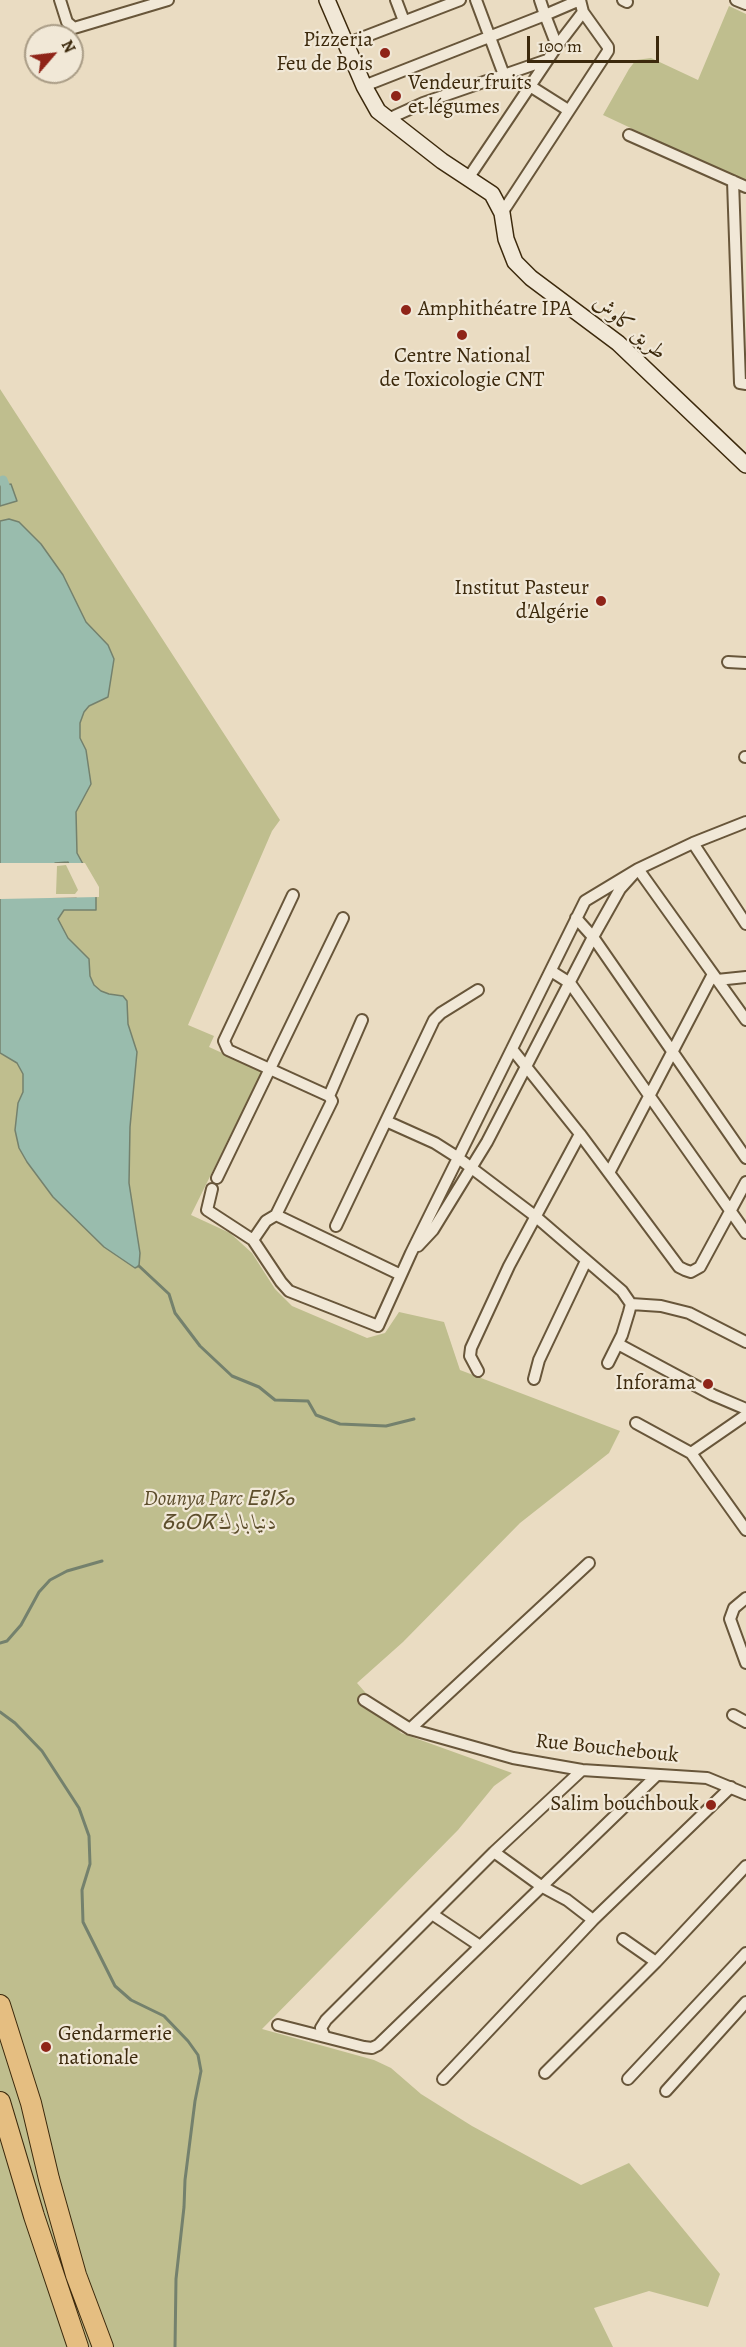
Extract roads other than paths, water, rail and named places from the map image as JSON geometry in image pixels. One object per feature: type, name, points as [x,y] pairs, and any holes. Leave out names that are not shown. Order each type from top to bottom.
[{"type":"highway","points":[[0,2005],[31,2103],[49,2179],[76,2274],[103,2347]]},
{"type":"highway","points":[[0,2102],[75,2342]]},
{"type":"street","points":[[60,0],[67,22],[74,28],[168,0]]},
{"type":"street","points":[[396,0],[404,21]]},
{"type":"street","points":[[346,44],[460,0]]},
{"type":"street","points":[[476,0],[504,75]]},
{"type":"street","points":[[540,0],[557,46]]},
{"type":"street","points":[[364,86],[580,0],[583,12],[608,47],[608,51],[502,213]]},
{"type":"street","points":[[736,0],[746,4]]},
{"type":"street","name":"طريق كاوش","points":[[329,1],[364,86],[378,111],[442,161],[492,194],[502,213],[506,239],[515,262],[531,278],[618,343],[746,465]]},
{"type":"street","points":[[469,177],[557,46],[583,12]]},
{"type":"street","points":[[388,119],[423,103],[548,60]]},
{"type":"street","points":[[530,86],[568,110]]},
{"type":"street","points":[[629,135],[746,187]]},
{"type":"street","points":[[733,181],[740,383],[746,384]]},
{"type":"street","points":[[728,662],[746,663]]},
{"type":"street","points":[[212,1189],[207,1210],[253,1240],[289,1291],[375,1326],[380,1323],[411,1252],[585,901],[638,869],[693,843],[746,822]]},
{"type":"street","points":[[693,843],[746,924]]},
{"type":"street","points":[[411,1252],[433,1230],[470,1169],[527,1067],[593,937],[620,889],[638,869]]},
{"type":"street","points":[[638,869],[746,1020]]},
{"type":"street","points":[[253,1240],[266,1221],[276,1215],[332,1101],[329,1096],[228,1050],[224,1041],[293,895]]},
{"type":"street","points":[[218,1178],[343,918]]},
{"type":"street","points":[[576,918],[593,937],[746,1158]]},
{"type":"street","points":[[551,971],[570,983],[746,1233]]},
{"type":"street","points":[[715,977],[746,977]]},
{"type":"street","points":[[609,1173],[672,1051],[715,977]]},
{"type":"street","points":[[336,1226],[434,1020],[441,1013],[478,990]]},
{"type":"street","points":[[329,1096],[362,1020]]},
{"type":"street","points":[[512,1049],[580,1134],[679,1267],[691,1272],[700,1267],[746,1182]]},
{"type":"street","points":[[386,1121],[435,1143],[458,1157],[470,1169],[535,1216],[622,1292],[631,1304],[661,1306],[682,1311],[746,1342]]},
{"type":"street","points":[[478,1371],[470,1356],[471,1348],[509,1266],[580,1134]]},
{"type":"street","points":[[276,1215],[401,1275]]},
{"type":"street","points":[[534,1379],[539,1360],[586,1261]]},
{"type":"street","points":[[608,1363],[618,1344],[631,1304]]},
{"type":"street","points":[[618,1344],[713,1395],[746,1409]]},
{"type":"street","points":[[691,1454],[746,1415]]},
{"type":"street","points":[[636,1423],[691,1454],[746,1530]]},
{"type":"street","points":[[410,1729],[589,1563]]},
{"type":"street","points":[[746,1598],[734,1608],[730,1619],[746,1663]]},
{"type":"street","name":"Rue Bouchebouk","points":[[364,1700],[410,1729],[513,1758],[582,1770],[707,1778],[746,1794]]},
{"type":"street","points":[[733,1715],[746,1722]]},
{"type":"street","points":[[324,2036],[321,2028],[326,2020],[494,1852],[582,1770]]},
{"type":"street","points":[[278,2025],[364,2047],[372,2048],[378,2045],[656,1776]]},
{"type":"street","points":[[443,2079],[593,1920],[731,1787]]},
{"type":"street","points":[[494,1852],[593,1920]]},
{"type":"street","points":[[545,2073],[656,1962],[746,1866]]},
{"type":"street","points":[[432,1914],[480,1946]]},
{"type":"street","points":[[623,1939],[656,1962]]},
{"type":"street","points":[[628,2079],[746,1953]]},
{"type":"street","points":[[666,2091],[746,2002]]},
{"type":"waterway","points":[[3,480],[5,485]]},
{"type":"waterway","points":[[139,1266],[169,1294],[175,1313],[200,1346],[232,1376],[259,1387],[275,1400],[308,1401],[316,1415],[340,1424],[386,1426],[414,1419]]},
{"type":"waterway","points":[[0,1643],[7,1641],[21,1625],[39,1592],[50,1580],[67,1571],[102,1561]]},
{"type":"waterway","points":[[0,1712],[15,1723],[42,1751],[79,1808],[89,1836],[90,1864],[82,1890],[83,1922],[115,1986],[131,2000],[164,2016],[198,2055],[201,2071],[185,2180],[176,2279],[175,2347]]},
{"type":"place","name":"Pizzeria Feu de Bois","points":[[385,53]]},
{"type":"place","name":"Vendeur fruits et légumes","points":[[396,96]]},
{"type":"place","name":"Amphithéatre IPA","points":[[406,310]]},
{"type":"place","name":"Centre National de Toxicologie CNT","points":[[462,335]]},
{"type":"place","name":"Institut Pasteur d'Algérie","points":[[601,601]]},
{"type":"place","name":"Inforama","points":[[708,1384]]},
{"type":"place","name":"Salim bouchbouk","points":[[711,1805]]},
{"type":"place","name":"Gendarmerie nationale","points":[[46,2047]]},
{"type":"park label","name":"Dounya Parc ⴹⵓⵏⵢⴰ ⵒⴰⵔⴽ دنيا بارك","points":[[219,1512]]}]
